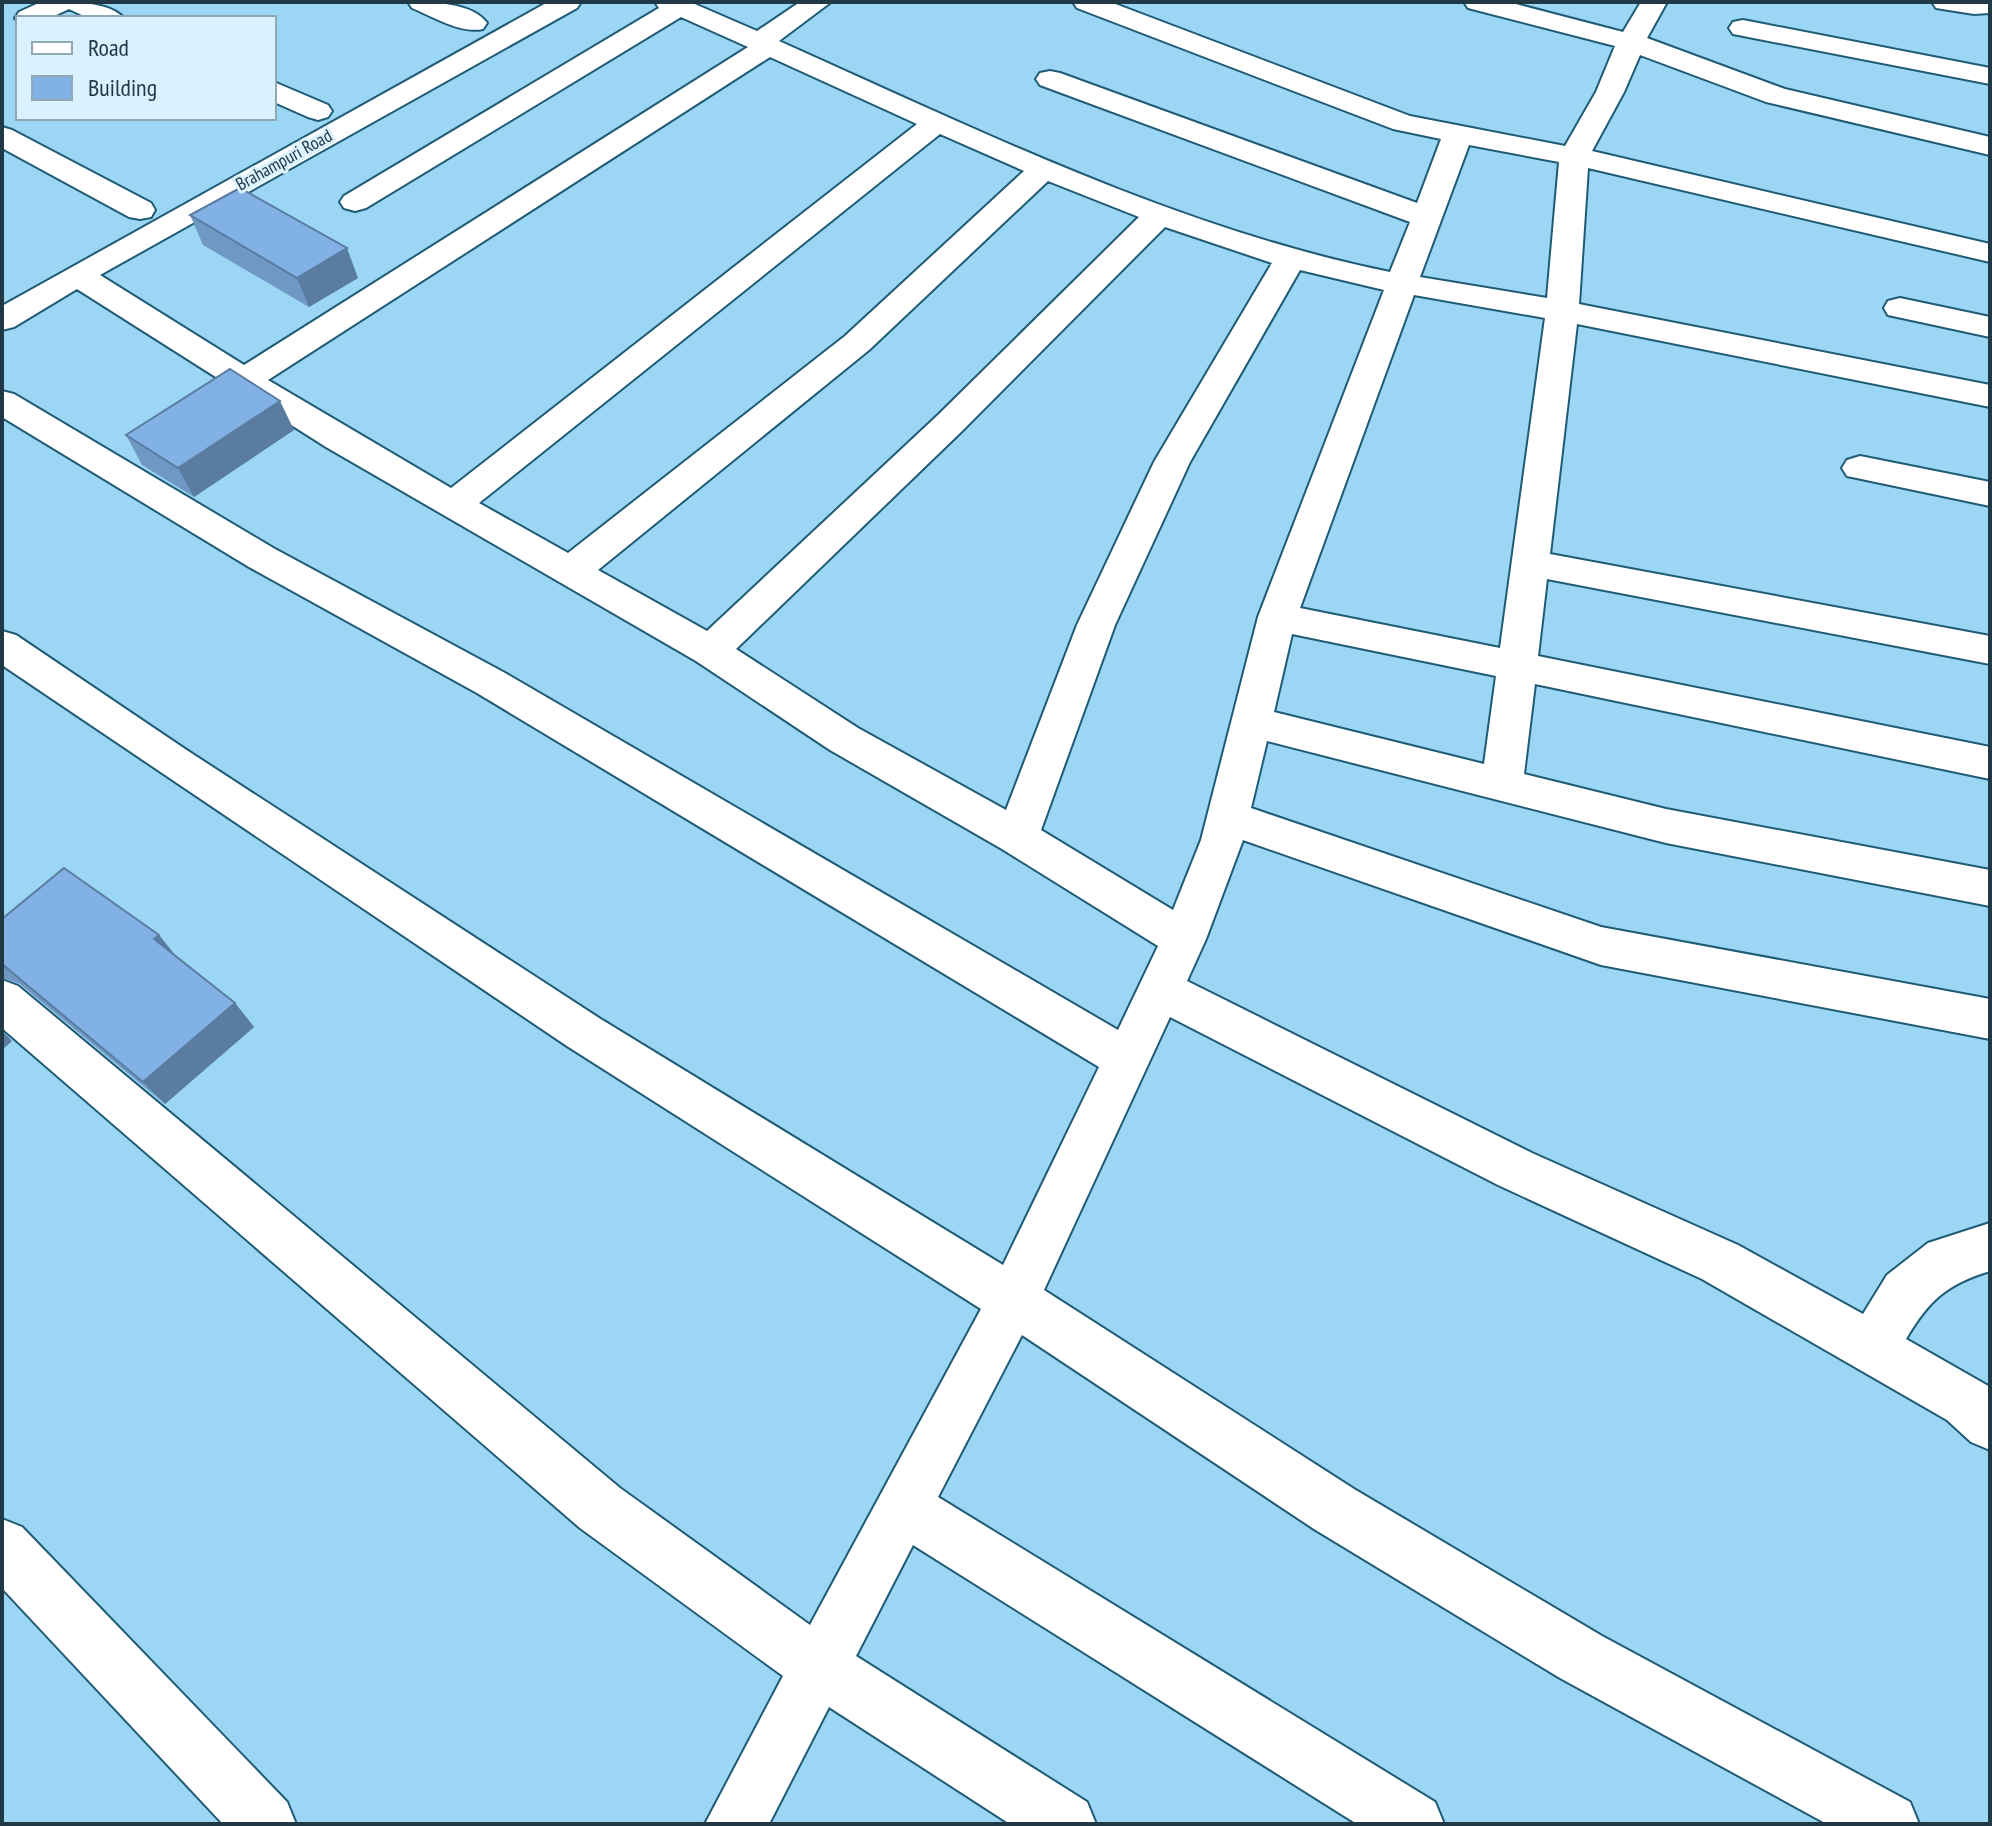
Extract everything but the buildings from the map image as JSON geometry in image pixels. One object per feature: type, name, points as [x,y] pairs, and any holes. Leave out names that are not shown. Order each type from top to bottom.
[{"type":"street","points":[[33,16],[62,2]]},
{"type":"street","points":[[75,2],[106,16]]},
{"type":"street","name":"Brahampuri Road","points":[[2,288],[485,16],[421,2]]},
{"type":"street","name":"Brahampuri Road","points":[[2,320],[77,275],[568,2]]},
{"type":"street","points":[[242,381],[764,44],[818,2]]},
{"type":"street","points":[[1086,2],[1403,123],[1649,171],[1990,253]]},
{"type":"street","points":[[1477,2],[1631,42],[1776,96],[1990,146]]},
{"type":"street","points":[[1502,786],[1562,311],[1574,156],[1610,92],[1631,42],[1654,2]]},
{"type":"street","points":[[1945,2],[1990,5]]},
{"type":"street","points":[[355,202],[674,4],[1045,167],[1160,214],[1291,258],[1404,285],[1562,311],[1990,396]]},
{"type":"street","points":[[1743,28],[1990,76]]},
{"type":"street","points":[[1050,79],[1428,218]]},
{"type":"street","points":[[276,92],[318,111]]},
{"type":"street","points":[[453,505],[939,121]]},
{"type":"street","points":[[736,1824],[1013,1300],[1184,939],[1222,840],[1277,617],[1404,285],[1458,134]]},
{"type":"street","points":[[2,136],[140,210]]},
{"type":"street","points":[[272,137],[298,152]]},
{"type":"street","points":[[570,572],[857,343],[1045,167]]},
{"type":"street","points":[[710,651],[950,423],[1160,214]]},
{"type":"street","points":[[1017,837],[1096,625],[1172,462],[1291,258]]},
{"type":"street","points":[[77,275],[242,381],[710,651],[844,739],[1017,837],[1184,939]]},
{"type":"street","points":[[1900,308],[1990,327]]},
{"type":"street","points":[[2,402],[262,558],[491,683],[1126,1059]]},
{"type":"street","points":[[1860,468],[1990,494]]},
{"type":"street","points":[[1530,563],[1990,650]]},
{"type":"street","points":[[1277,617],[1990,763]]},
{"type":"street","points":[[2,645],[170,760],[583,1032],[1013,1300],[1334,1509],[1581,1657],[1888,1824]]},
{"type":"street","points":[[1249,721],[1666,826],[1990,888]]},
{"type":"street","points":[[1227,817],[1601,946],[1990,1019]]},
{"type":"street","points":[[1161,990],[1515,1169],[1720,1262],[1966,1401],[1990,1423]]},
{"type":"street","points":[[2,1000],[600,1508],[818,1666],[1065,1824]]},
{"type":"street","points":[[1872,1348],[1905,1292],[1946,1260],[1990,1247]]},
{"type":"street","points":[[903,1507],[1413,1824]]},
{"type":"street","points":[[2,1547],[265,1824]]}]
